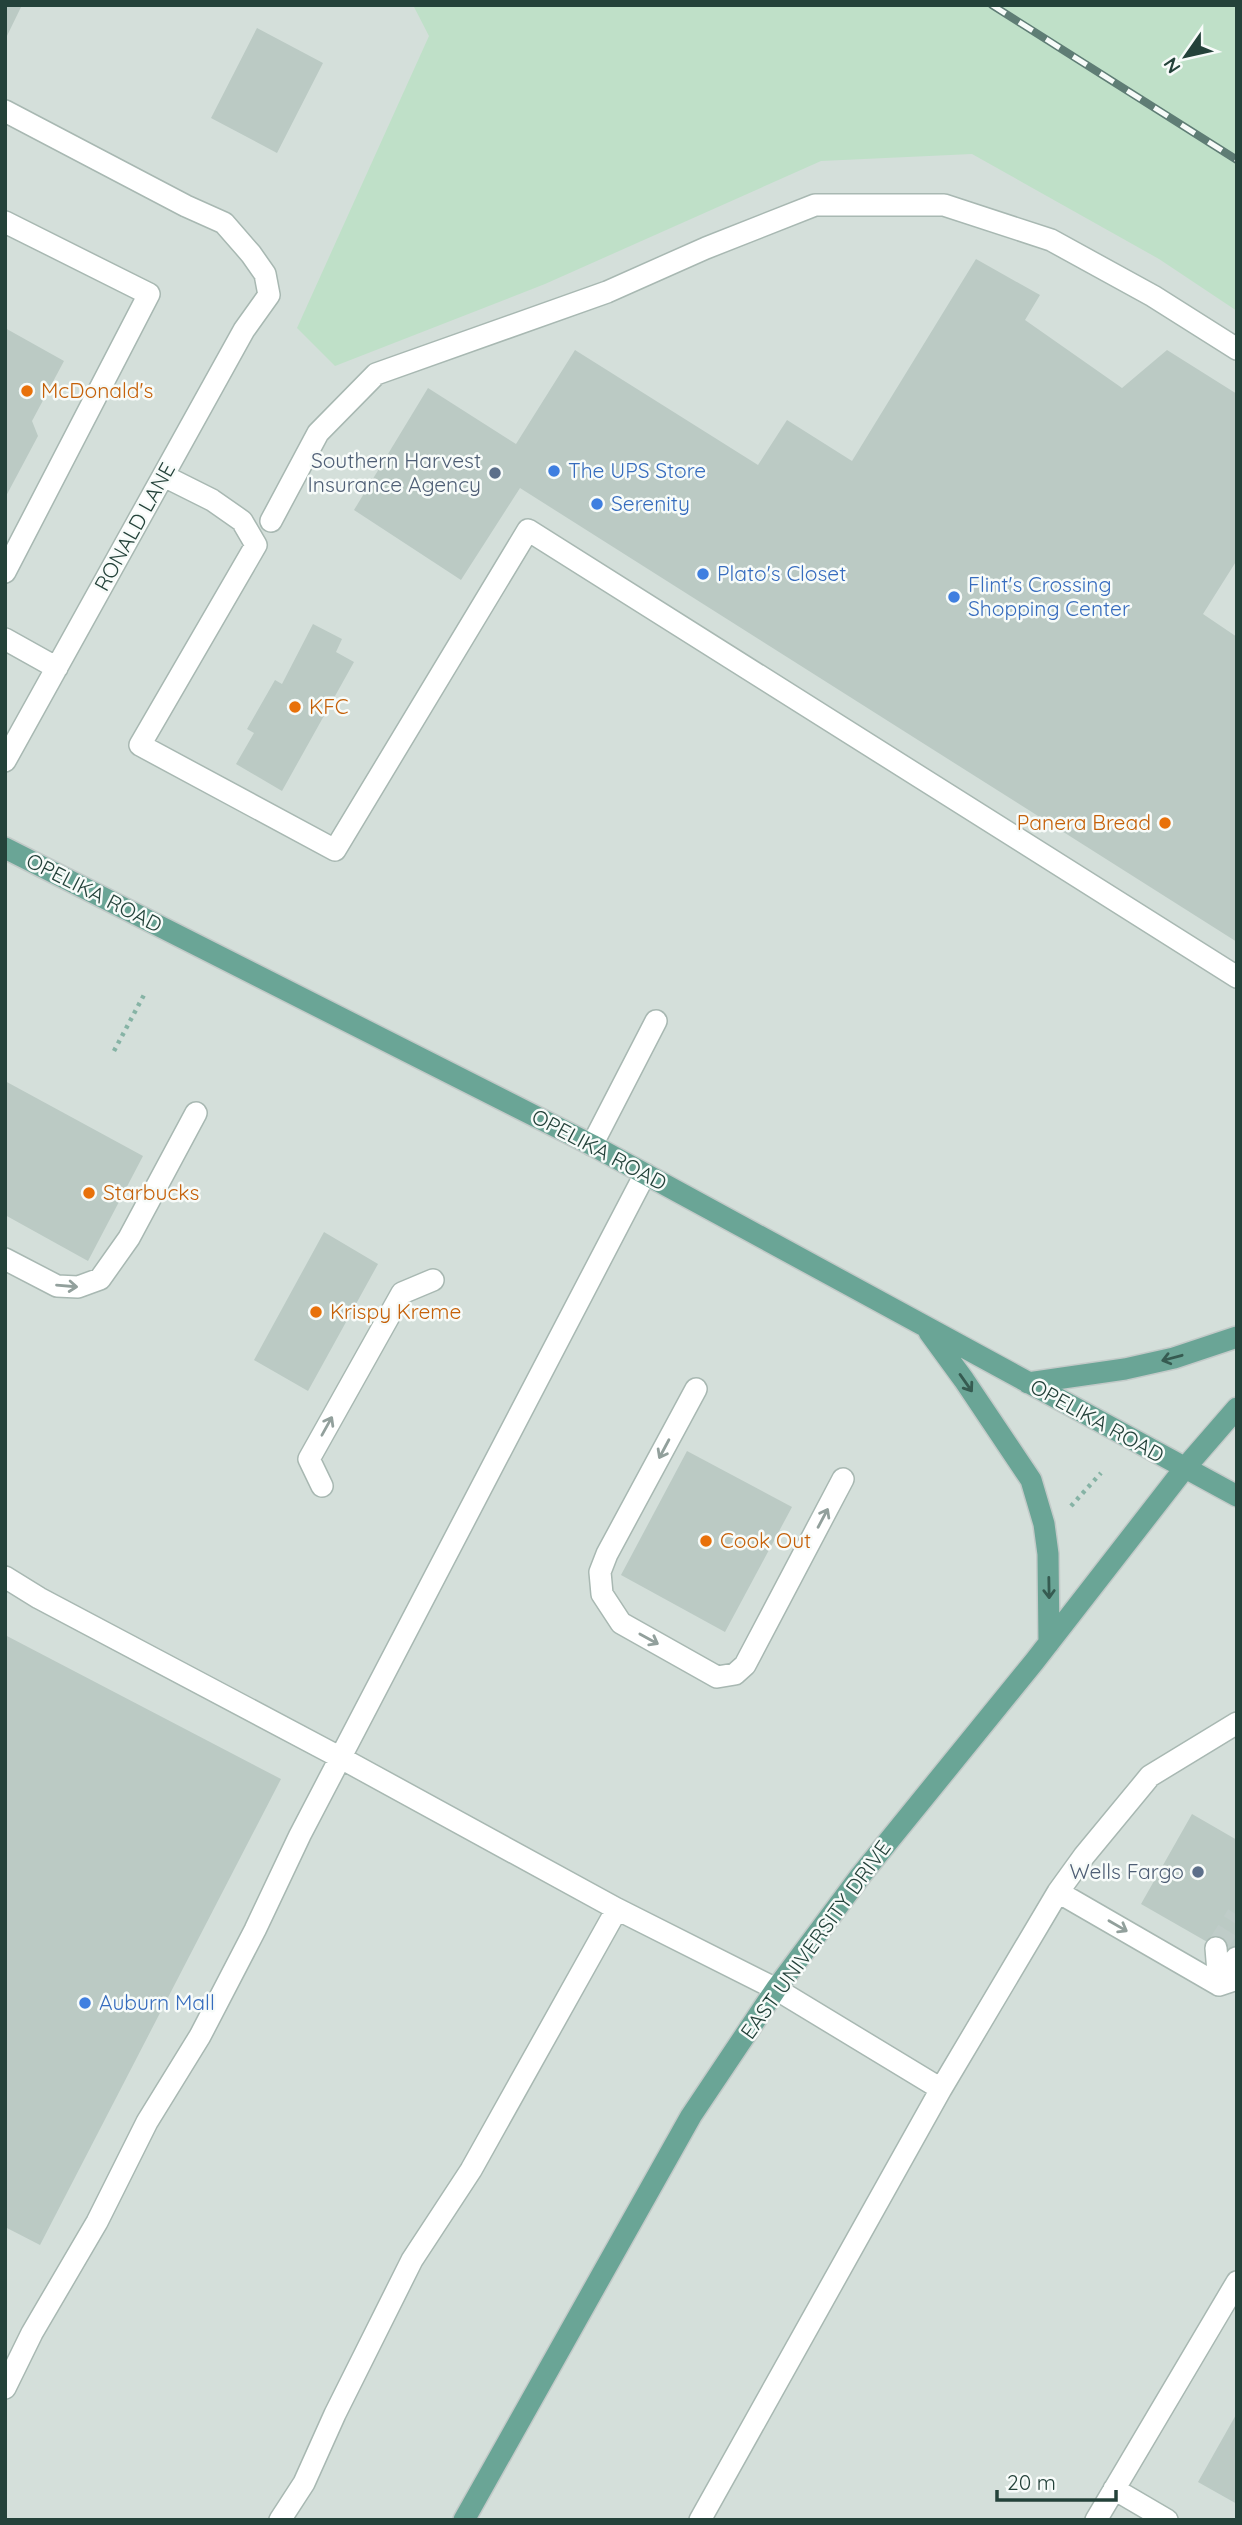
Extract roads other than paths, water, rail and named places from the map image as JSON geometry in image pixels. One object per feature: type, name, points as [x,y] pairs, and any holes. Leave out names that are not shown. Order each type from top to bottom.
[{"type":"main road","name":"OPELIKA ROAD","points":[[5,848],[592,1145],[1237,1496]]},
{"type":"main road","points":[[926,1328],[1031,1480],[1044,1524],[1048,1554],[1049,1643]]},
{"type":"main road","points":[[1028,1383],[1125,1369],[1174,1358],[1237,1337]]},
{"type":"main road","name":"EAST UNIVERSITY DRIVE","points":[[464,2520],[691,2116],[776,1989],[861,1875],[1049,1643],[1184,1469],[1237,1408]]},
{"type":"street","name":"RONALD LANE","points":[[5,111],[186,206],[224,223],[265,274],[269,295],[244,330],[5,761]]},
{"type":"street","points":[[271,521],[318,433],[376,374],[607,292],[706,248],[815,205],[944,205],[1051,240],[1153,296],[1237,349]]},
{"type":"street","points":[[5,222],[149,294],[5,572]]},
{"type":"street","points":[[164,476],[212,500],[242,521],[256,545],[140,745],[335,850],[528,530],[1237,977]]},
{"type":"street","points":[[5,639],[57,668]]},
{"type":"street","points":[[592,1145],[656,1021]]},
{"type":"street","points":[[5,1259],[57,1286],[78,1287],[100,1279],[129,1238],[196,1113]]},
{"type":"street","points":[[5,2388],[32,2333],[97,2222],[147,2122],[200,2036],[300,1835],[645,1174]]},
{"type":"street","points":[[322,1486],[309,1460],[402,1293],[433,1280]]},
{"type":"street","points":[[696,1389],[607,1554],[600,1572],[602,1594],[621,1623],[717,1677],[735,1674],[745,1665],[843,1479]]},
{"type":"street","points":[[5,1577],[38,1598],[341,1758],[617,1909],[776,1989],[941,2089]]},
{"type":"street","points":[[700,2520],[941,2089],[1058,1892],[1150,1776],[1237,1723]]},
{"type":"street","points":[[1058,1892],[1230,1974]]},
{"type":"street","points":[[280,2520],[304,2483],[335,2414],[412,2260],[471,2170],[617,1909]]},
{"type":"street","points":[[1216,1948],[1230,1974]]},
{"type":"street","points":[[1096,2520],[1237,2282]]},
{"type":"street","points":[[5,2347],[32,2333]]},
{"type":"street","points":[[1114,2489],[1167,2520]]},
{"type":"tunnel","points":[[1216,1948],[1237,1915]]},
{"type":"railway","points":[[992,5],[1237,160]]},
{"type":"place","name":"McDonald's","points":[[27,391]]},
{"type":"place","name":"The UPS Store","points":[[554,471]]},
{"type":"place","name":"Southern Harvest Insurance Agency","points":[[495,473]]},
{"type":"place","name":"Serenity","points":[[597,504]]},
{"type":"place","name":"Plato's Closet","points":[[703,574]]},
{"type":"place","name":"Flint's Crossing Shopping Center","points":[[954,597]]},
{"type":"place","name":"KFC","points":[[295,707]]},
{"type":"place","name":"Panera Bread","points":[[1165,823]]},
{"type":"place","name":"Starbucks","points":[[89,1193]]},
{"type":"place","name":"Krispy Kreme","points":[[316,1312]]},
{"type":"place","name":"Cook Out","points":[[706,1541]]},
{"type":"place","name":"Wells Fargo","points":[[1198,1872]]},
{"type":"place","name":"Auburn Mall","points":[[85,2003]]}]
